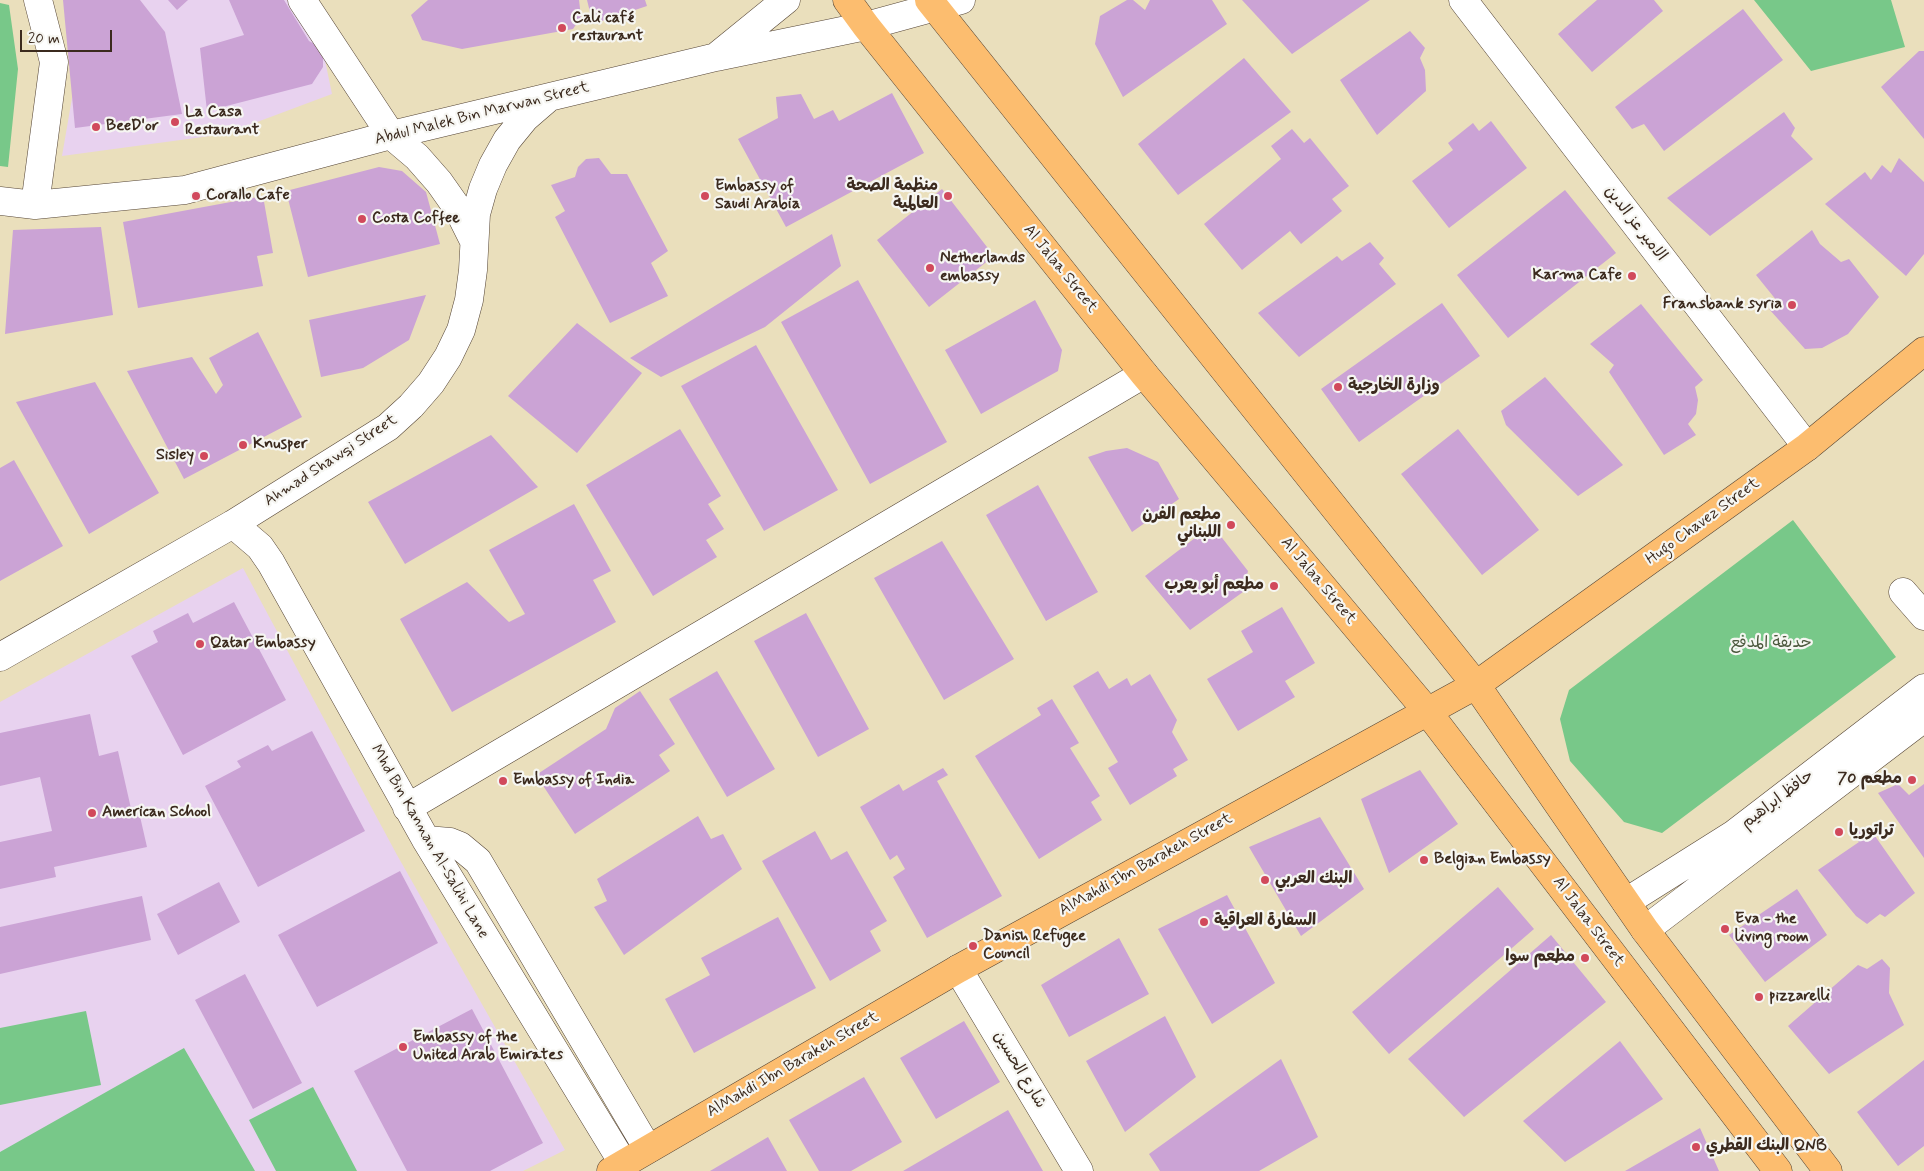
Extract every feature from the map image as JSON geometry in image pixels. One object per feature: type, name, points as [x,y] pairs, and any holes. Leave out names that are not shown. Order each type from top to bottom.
[{"type":"main road","name":"Al Jalaa Street","points":[[847,0],[1144,374],[1427,711],[1778,1171]]},
{"type":"main road","points":[[932,4],[1476,685],[1645,930],[1828,1171]]},
{"type":"main road","name":"Hugo Chavez Street","points":[[1476,685],[1807,447],[1924,351]]},
{"type":"main road","name":"AlMahdi Ibn Barakeh Street","points":[[617,1167],[958,969],[1476,685]]},
{"type":"street","points":[[35,205],[54,62],[38,0]]},
{"type":"street","points":[[302,0],[391,135],[417,157],[439,182],[458,209],[474,239]]},
{"type":"street","points":[[716,57],[786,0]]},
{"type":"street","name":"Abdul Malek Bin Marwan Street","points":[[0,201],[35,205],[185,190],[391,135],[716,57],[866,26],[932,4],[961,0]]},
{"type":"street","name":"الامير عز الدين","points":[[1463,0],[1807,447]]},
{"type":"street","name":"Ahmad Shawqi Street","points":[[0,657],[233,524],[388,427],[411,406],[431,383],[448,357],[461,330],[471,285],[474,239],[483,189],[493,165],[513,133],[547,99]]},
{"type":"street","points":[[407,808],[1144,374]]},
{"type":"street","name":"Mhd Bin Kannan Al-Salihi Lane","points":[[233,524],[260,547],[271,562],[407,808],[617,1167]]},
{"type":"street","points":[[1903,592],[1924,616]]},
{"type":"street","name":"حافظ ابراهيم","points":[[1626,902],[1734,834],[1924,688]]},
{"type":"street","points":[[1645,930],[1924,718]]},
{"type":"street","points":[[426,840],[450,842],[460,846],[478,861],[648,1149]]},
{"type":"street","name":"شارع الحسين","points":[[958,969],[1080,1171]]},
{"type":"shaded area","points":[[66,0],[287,0],[321,41],[332,94],[225,134],[62,156],[77,69]]},
{"type":"shaded area","points":[[243,568],[397,855],[565,1150],[523,1171],[0,1171],[0,702]]},
{"type":"green space","points":[[1754,0],[1891,0],[1905,47],[1811,71]]},
{"type":"green space","points":[[0,3],[9,5],[18,69],[8,167],[0,166]]},
{"type":"green space","name":"حديقة المدفع","points":[[1793,520],[1896,657],[1662,833],[1624,822],[1570,761],[1560,719],[1569,690]]},
{"type":"green space","points":[[86,1011],[101,1085],[0,1105],[0,1028]]},
{"type":"green space","points":[[184,1048],[255,1171],[0,1171],[0,1152]]},
{"type":"green space","points":[[313,1087],[357,1171],[276,1171],[249,1120]]},
{"type":"building","points":[[63,0],[140,0],[165,32],[182,114],[75,128]]},
{"type":"building","points":[[168,0],[188,0],[177,10]]},
{"type":"building","points":[[229,0],[284,0],[309,41],[323,49],[323,67],[312,84],[207,111],[200,48],[244,35]]},
{"type":"building","points":[[428,0],[579,0],[581,17],[573,29],[462,49],[422,40],[411,15]]},
{"type":"building","points":[[587,0],[645,0],[647,6],[593,24]]},
{"type":"building","points":[[1127,0],[1133,0],[1145,10],[1150,0],[1212,0],[1227,24],[1123,97],[1095,44],[1100,16]]},
{"type":"building","points":[[1242,0],[1370,0],[1292,54]]},
{"type":"building","points":[[1597,0],[1654,0],[1663,11],[1592,72],[1558,34]]},
{"type":"building","points":[[1743,9],[1783,60],[1664,151],[1644,124],[1632,129],[1615,107]]},
{"type":"building","points":[[1410,31],[1425,48],[1420,58],[1425,70],[1426,91],[1377,135],[1340,80]]},
{"type":"building","points":[[1919,51],[1924,51],[1924,139],[1881,87]]},
{"type":"building","points":[[1244,58],[1291,112],[1178,195],[1138,144]]},
{"type":"building","points":[[892,93],[924,153],[786,227],[738,139],[778,118],[776,97],[801,94],[814,119],[833,110],[839,121]]},
{"type":"building","points":[[1784,112],[1795,128],[1791,136],[1813,159],[1710,236],[1667,198]]},
{"type":"building","points":[[1491,121],[1527,168],[1449,228],[1412,181],[1453,150],[1448,143],[1473,123],[1479,131]]},
{"type":"building","points":[[1292,129],[1304,143],[1310,138],[1349,186],[1332,199],[1342,211],[1301,244],[1290,231],[1242,270],[1204,224],[1281,159],[1271,146]]},
{"type":"building","points":[[599,158],[611,174],[627,174],[668,251],[651,263],[668,296],[610,323],[555,217],[565,211],[551,185],[575,177],[578,167],[586,159]]},
{"type":"building","points":[[1899,158],[1924,182],[1924,254],[1906,276],[1825,204],[1865,172],[1871,180],[1882,165],[1891,173]]},
{"type":"building","points":[[379,167],[402,171],[426,192],[440,244],[308,277],[286,191]]},
{"type":"building","points":[[942,189],[994,256],[929,307],[877,240]]},
{"type":"building","points":[[1565,190],[1616,253],[1508,338],[1457,275]]},
{"type":"building","points":[[263,196],[273,253],[257,256],[263,286],[138,308],[123,222]]},
{"type":"building","points":[[101,227],[113,315],[5,334],[13,230]]},
{"type":"building","points":[[1812,230],[1820,244],[1841,262],[1849,259],[1879,297],[1848,334],[1822,348],[1805,349],[1769,309],[1777,301],[1756,275]]},
{"type":"building","points":[[832,234],[841,266],[765,327],[661,377],[630,358]]},
{"type":"building","points":[[1370,242],[1384,258],[1379,264],[1396,284],[1299,357],[1258,313],[1337,256],[1342,261]]},
{"type":"building","points":[[858,280],[947,442],[870,484],[781,322]]},
{"type":"building","points":[[426,295],[409,340],[363,368],[321,377],[309,320]]},
{"type":"building","points":[[1035,300],[1062,350],[1058,371],[981,414],[945,350]]},
{"type":"building","points":[[1442,303],[1480,356],[1359,442],[1321,389]]},
{"type":"building","points":[[1641,304],[1703,380],[1695,387],[1698,400],[1696,414],[1688,424],[1696,435],[1664,455],[1609,372],[1614,365],[1590,344]]},
{"type":"building","points":[[577,323],[642,373],[577,453],[508,396]]},
{"type":"building","points":[[258,332],[302,417],[184,479],[127,371],[192,357],[216,394],[223,385],[209,358]]},
{"type":"building","points":[[756,345],[838,490],[764,531],[681,386]]},
{"type":"building","points":[[1545,377],[1623,465],[1578,496],[1506,425],[1501,411]]},
{"type":"building","points":[[95,382],[159,493],[89,534],[16,402]]},
{"type":"building","points":[[680,429],[721,496],[708,504],[724,529],[706,540],[717,557],[653,596],[586,485]]},
{"type":"building","points":[[1458,429],[1539,530],[1482,575],[1401,474]]},
{"type":"building","points":[[491,435],[538,487],[405,564],[368,502]]},
{"type":"building","points":[[1127,448],[1158,462],[1179,499],[1132,532],[1088,457],[1106,451]]},
{"type":"building","points":[[14,460],[63,546],[0,581],[0,468]]},
{"type":"building","points":[[1038,485],[1098,592],[1046,621],[986,515]]},
{"type":"building","points":[[574,504],[611,571],[593,580],[616,622],[452,712],[400,619],[467,582],[509,622],[525,614],[489,550]]},
{"type":"building","points":[[1212,525],[1248,571],[1243,592],[1190,630],[1145,576]]},
{"type":"building","points":[[942,541],[1014,659],[944,700],[874,578]]},
{"type":"building","points":[[234,602],[286,700],[183,755],[131,656],[158,642],[153,631],[188,613],[193,623]]},
{"type":"building","points":[[1282,607],[1315,663],[1285,681],[1295,697],[1238,731],[1207,679],[1253,652],[1241,631]]},
{"type":"building","points":[[806,613],[869,729],[818,757],[754,641]]},
{"type":"building","points":[[717,671],[775,769],[727,797],[669,699]]},
{"type":"building","points":[[1098,671],[1109,689],[1127,678],[1131,686],[1150,674],[1177,720],[1172,732],[1188,760],[1173,769],[1177,776],[1130,805],[1108,768],[1118,762],[1073,686]]},
{"type":"building","points":[[640,691],[675,744],[659,755],[670,771],[575,834],[536,775],[606,729],[615,708]]},
{"type":"building","points":[[1052,699],[1079,743],[1070,748],[1100,796],[1091,802],[1102,820],[1039,859],[975,756],[1041,715],[1037,708]]},
{"type":"building","points":[[90,714],[99,756],[118,751],[132,813],[139,812],[147,847],[54,867],[56,877],[0,889],[0,842],[52,831],[40,777],[0,786],[0,733]]},
{"type":"building","points":[[312,731],[365,831],[258,887],[205,786],[241,767],[237,761],[268,745],[272,751]]},
{"type":"building","points":[[943,768],[948,775],[937,781],[1002,896],[927,938],[893,877],[905,869],[897,855],[890,860],[860,807],[899,784],[903,791]]},
{"type":"building","points":[[1420,770],[1458,824],[1389,873],[1361,799]]},
{"type":"building","points":[[1898,784],[1909,795],[1924,784],[1924,858],[1878,793]]},
{"type":"building","points":[[698,816],[711,839],[723,834],[742,869],[624,955],[594,907],[607,901],[597,879]]},
{"type":"building","points":[[1320,817],[1364,889],[1301,936],[1249,847]]},
{"type":"building","points":[[1868,826],[1915,893],[1885,917],[1880,914],[1867,924],[1856,916],[1818,870],[1859,842],[1853,834]]},
{"type":"building","points":[[815,831],[831,860],[847,851],[887,921],[870,931],[881,951],[830,981],[762,861]]},
{"type":"building","points":[[400,871],[438,943],[317,1007],[278,935]]},
{"type":"building","points":[[219,882],[240,922],[178,955],[157,914]]},
{"type":"building","points":[[1498,887],[1534,929],[1389,1054],[1352,1012]]},
{"type":"building","points":[[1797,889],[1827,935],[1765,982],[1729,935]]},
{"type":"building","points":[[1227,895],[1275,983],[1212,1024],[1158,929]]},
{"type":"building","points":[[142,896],[151,940],[0,974],[0,927]]},
{"type":"building","points":[[778,917],[816,988],[694,1053],[665,999],[710,975],[701,958]]},
{"type":"building","points":[[1551,935],[1606,1002],[1464,1117],[1408,1059]]},
{"type":"building","points":[[1119,938],[1149,994],[1069,1037],[1041,985]]},
{"type":"building","points":[[1882,959],[1890,968],[1889,993],[1904,1025],[1829,1074],[1788,1026],[1858,965],[1867,969]]},
{"type":"building","points":[[245,974],[302,1083],[253,1109],[195,1000]]},
{"type":"building","points":[[472,1009],[543,1143],[490,1171],[407,1171],[354,1071]]},
{"type":"building","points":[[1165,1016],[1196,1077],[1125,1132],[1086,1061]]},
{"type":"building","points":[[964,1021],[1000,1082],[936,1119],[900,1058]]},
{"type":"building","points":[[1620,1041],[1663,1099],[1565,1162],[1523,1121]]},
{"type":"building","points":[[1281,1059],[1318,1137],[1259,1171],[1160,1171],[1149,1154]]},
{"type":"building","points":[[1924,1060],[1924,1146],[1898,1166],[1857,1112]]},
{"type":"building","points":[[864,1077],[902,1142],[851,1171],[819,1171],[789,1120]]},
{"type":"building","points":[[1008,1110],[1043,1171],[903,1171]]},
{"type":"building","points":[[1700,1128],[1719,1171],[1625,1171]]},
{"type":"building","points":[[768,1137],[787,1171],[710,1171]]},
{"type":"place","name":"Cali café restaurant","points":[[562,28]]},
{"type":"place","name":"La Casa Restaurant","points":[[175,122]]},
{"type":"place","name":"BeeD'or","points":[[96,127]]},
{"type":"place","name":"Corallo Cafe","points":[[196,196]]},
{"type":"place","name":"Embassy of Saudi Arabia","points":[[705,196]]},
{"type":"place","name":"منظمة الصحة العالمية","points":[[948,196]]},
{"type":"place","name":"Costa Coffee","points":[[362,219]]},
{"type":"place","name":"Netherlands embassy","points":[[930,268]]},
{"type":"place","name":"Karma Cafe","points":[[1632,276]]},
{"type":"place","name":"Fransbank syria","points":[[1792,305]]},
{"type":"place","name":"وزارة الخارجية","points":[[1338,387]]},
{"type":"place","name":"Knusper","points":[[243,445]]},
{"type":"place","name":"Sisley","points":[[204,456]]},
{"type":"place","name":"مطعم الفرن اللبناني","points":[[1231,525]]},
{"type":"place","name":"مطعم أبو يعرب","points":[[1274,586]]},
{"type":"place","name":"Qatar Embassy","points":[[200,644]]},
{"type":"place","name":"مطعم 70","points":[[1912,780]]},
{"type":"place","name":"Embassy of India","points":[[503,781]]},
{"type":"place","name":"American School","points":[[92,813]]},
{"type":"place","name":"تراتوريا","points":[[1839,832]]},
{"type":"place","name":"Belgian Embassy","points":[[1424,860]]},
{"type":"place","name":"البنك العربي","points":[[1265,880]]},
{"type":"place","name":"السفارة العراقية","points":[[1204,922]]},
{"type":"place","name":"Eva - the living room","points":[[1725,929]]},
{"type":"place","name":"Danish Refugee Council","points":[[973,946]]},
{"type":"place","name":"مطعم سوا","points":[[1585,958]]},
{"type":"place","name":"pizzarelli","points":[[1759,997]]},
{"type":"place","name":"Embassy of the United Arab Emirates","points":[[403,1047]]},
{"type":"place","name":"البنك القطري QNB","points":[[1696,1147]]}]
